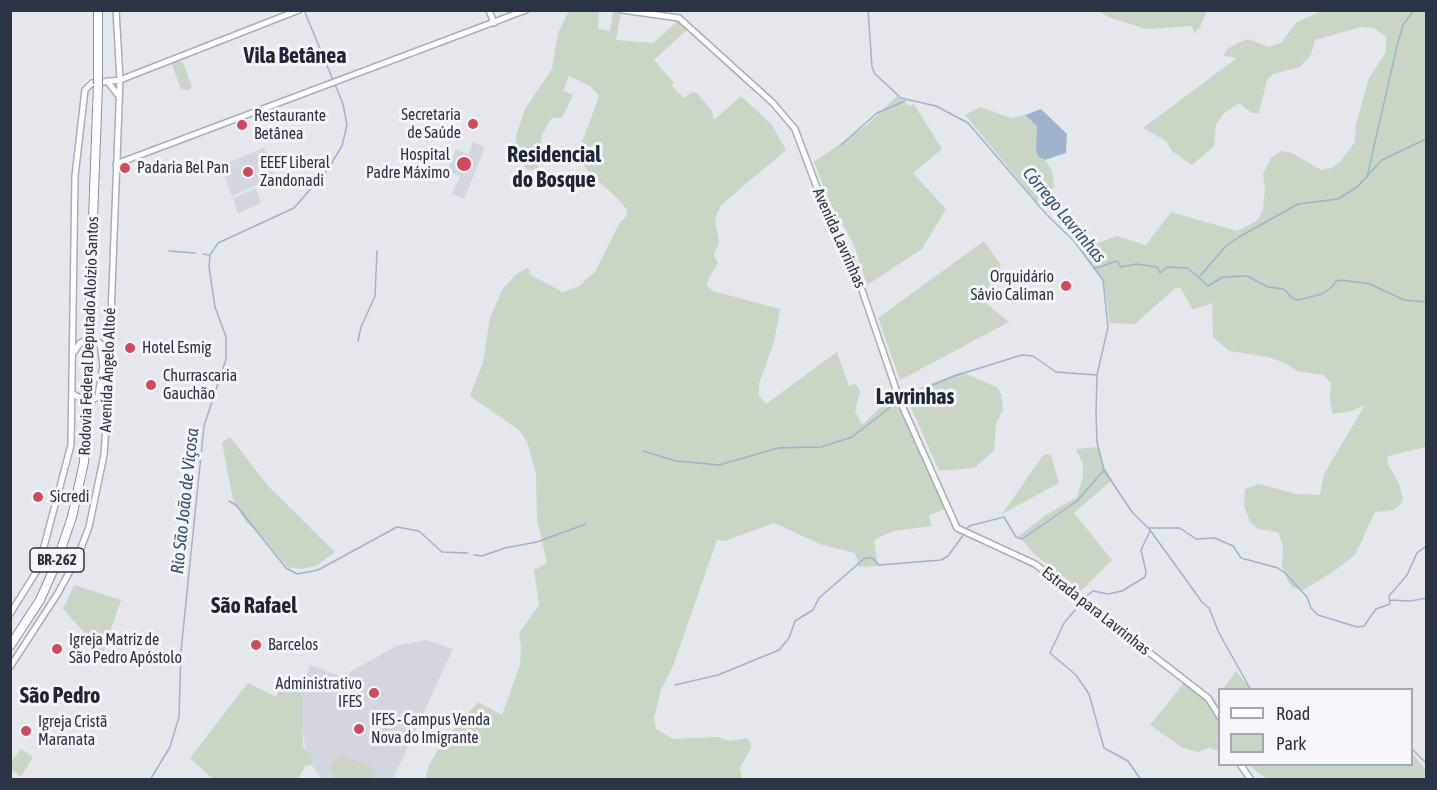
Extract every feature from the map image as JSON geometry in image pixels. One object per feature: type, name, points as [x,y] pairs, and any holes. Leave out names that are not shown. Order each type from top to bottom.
[{"type":"highway","name":"Rodovia Federal Deputado Aloízio Santos","points":[[10,646],[40,600],[68,532],[84,462],[98,10]]},
{"type":"street","name":"Avenida Ângelo Altoé","points":[[10,667],[67,579],[87,532],[104,455],[120,80],[116,10]]},
{"type":"street","points":[[489,10],[494,23]]},
{"type":"street","points":[[116,164],[526,10]]},
{"type":"street","name":"Avenida Lavrinhas","points":[[622,10],[680,18],[778,107],[795,129],[825,209],[852,258],[900,401],[957,528]]},
{"type":"street","points":[[10,614],[32,584],[42,557],[68,462],[73,394],[76,153],[85,90],[96,81],[120,80],[299,11]]},
{"type":"street","points":[[109,81],[119,68]]},
{"type":"street","points":[[109,81],[119,96]]},
{"type":"street","points":[[74,353],[80,343],[89,339],[109,348]]},
{"type":"street","points":[[98,396],[102,366],[100,343]]},
{"type":"street","points":[[73,394],[87,402],[108,393]]},
{"type":"street","name":"Estrada para Lavrinhas","points":[[957,528],[1035,564],[1208,698],[1218,714]]},
{"type":"street","points":[[1241,766],[1251,780]]},
{"type":"shaded area","name":"Hospital Padre Máximo","points":[[473,142],[485,147],[464,199],[452,194],[460,176],[453,173],[450,181],[444,178],[456,149],[468,154]]},
{"type":"shaded area","name":"EEEF Liberal Zandonadi","points":[[264,148],[275,177],[232,196],[221,166]]},
{"type":"shaded area","points":[[256,188],[261,203],[238,213],[233,198]]},
{"type":"shaded area","name":"IFES - Campus Venda Nova do Imigrante","points":[[426,640],[453,649],[393,779],[321,779],[307,757],[298,702],[310,665],[348,679],[350,672],[396,646]]},
{"type":"green space","points":[[569,11],[599,11],[598,29],[610,31],[613,11],[621,11],[616,40],[653,43],[680,19],[690,27],[654,60],[674,83],[672,86],[684,98],[692,92],[697,93],[712,111],[714,120],[741,96],[772,125],[786,150],[721,205],[715,219],[719,242],[714,255],[718,263],[707,286],[713,291],[780,309],[774,342],[759,384],[759,396],[766,404],[837,352],[849,386],[856,384],[860,392],[855,411],[862,425],[898,395],[948,508],[929,515],[932,526],[893,531],[874,540],[878,566],[859,567],[855,553],[822,545],[774,523],[725,541],[717,540],[673,666],[661,690],[654,718],[656,729],[673,739],[718,737],[730,741],[746,738],[750,741],[751,748],[740,768],[742,779],[425,780],[429,765],[444,740],[478,702],[502,715],[520,665],[519,633],[539,605],[534,570],[547,563],[537,519],[536,473],[527,442],[519,430],[470,396],[483,362],[490,318],[502,290],[515,275],[527,268],[530,270],[529,274],[563,292],[579,286],[595,272],[619,224],[627,215],[627,210],[618,199],[588,171],[580,159],[580,148],[599,96],[590,86],[569,76],[563,91],[573,95],[562,118],[552,118],[542,134],[538,171],[527,169],[515,153],[516,136],[525,109],[552,69],[558,33]]},
{"type":"green space","points":[[1099,11],[1207,11],[1200,27],[1194,33],[1192,26],[1146,29],[1108,17]]},
{"type":"green space","points":[[1322,11],[1426,11],[1426,447],[1388,456],[1387,462],[1399,484],[1403,499],[1401,504],[1393,510],[1375,512],[1355,555],[1333,572],[1303,590],[1293,588],[1289,583],[1282,566],[1283,546],[1278,532],[1258,529],[1250,522],[1244,506],[1245,489],[1259,484],[1296,494],[1320,495],[1324,474],[1365,405],[1352,411],[1333,414],[1330,400],[1331,383],[1323,375],[1297,371],[1285,363],[1268,357],[1229,351],[1213,337],[1212,303],[1193,310],[1180,287],[1174,289],[1135,324],[1110,323],[1103,280],[1081,249],[1117,236],[1146,245],[1171,212],[1237,231],[1257,221],[1263,210],[1265,189],[1263,174],[1271,158],[1281,151],[1292,153],[1321,170],[1331,168],[1341,161],[1355,142],[1356,124],[1369,78],[1386,52],[1386,37],[1374,28],[1361,27],[1315,40],[1311,55],[1300,67],[1273,74],[1267,80],[1259,113],[1252,113],[1239,103],[1224,113],[1216,125],[1214,146],[1192,165],[1172,151],[1166,141],[1143,128],[1237,58],[1224,56],[1226,50],[1248,39],[1269,47],[1281,43],[1297,22]]},
{"type":"green space","points":[[176,61],[183,62],[192,86],[189,90],[181,89],[172,65]]},
{"type":"green space","points":[[897,96],[909,106],[914,104],[942,149],[913,173],[946,209],[922,249],[867,285],[853,243],[829,201],[814,162],[867,125]]},
{"type":"green space","points":[[980,107],[1011,118],[1025,115],[1037,126],[1039,157],[1045,160],[1052,170],[1054,187],[1037,202],[965,115]]},
{"type":"green space","points":[[984,241],[1001,265],[982,300],[1009,322],[900,380],[878,318]]},
{"type":"green space","points":[[962,372],[997,387],[1001,394],[1003,409],[996,424],[994,451],[974,468],[939,471],[906,396],[914,390]]},
{"type":"green space","points":[[230,437],[269,487],[335,552],[316,566],[301,569],[287,567],[261,535],[246,522],[233,500],[222,443]]},
{"type":"green space","points":[[1099,447],[1102,463],[1112,480],[1074,513],[1112,560],[1081,591],[1033,553],[1019,536],[1046,515],[1077,497],[1083,477],[1083,463],[1076,449]]},
{"type":"green space","points":[[1044,454],[1051,455],[1059,483],[1002,514]]},
{"type":"green space","points":[[74,585],[121,600],[103,653],[63,609]]},
{"type":"green space","points":[[1236,671],[1250,688],[1224,688]]},
{"type":"green space","points":[[285,679],[296,684],[302,696],[303,747],[312,756],[312,765],[305,766],[298,779],[213,779],[190,758],[248,683],[276,697]]},
{"type":"green space","points":[[1184,683],[1210,704],[1218,716],[1218,751],[1209,748],[1198,752],[1183,748],[1150,725]]},
{"type":"green space","points":[[21,749],[33,757],[21,777],[11,769],[10,763]]},
{"type":"green space","points":[[1413,754],[1426,770],[1426,779],[1267,779],[1249,766],[1413,766]]},
{"type":"green space","points":[[340,756],[372,766],[371,770],[375,771],[372,779],[333,779],[334,775],[330,770],[333,761],[339,759]]},
{"type":"water","points":[[1041,109],[1067,134],[1066,153],[1045,160],[1039,157],[1036,151],[1037,126],[1025,115]]},
{"type":"waterway","name":"Rio São João de Viçosa","points":[[304,10],[333,80]]},
{"type":"waterway","name":"Córrego Lavrinhas","points":[[868,10],[872,67],[875,74],[901,98],[936,106],[968,123],[1047,215],[1074,241],[1103,280],[1108,327],[1097,375],[1096,413],[1097,442],[1104,470],[1132,512],[1150,530],[1202,602],[1209,608],[1219,633],[1250,688]]},
{"type":"waterway","points":[[1367,177],[1397,46],[1403,25],[1414,10]]},
{"type":"waterway","name":"Rio São João de Viçosa","points":[[150,780],[170,747],[179,717],[181,651],[204,426],[226,359],[226,337],[215,307],[209,267],[210,255],[218,243],[294,208],[328,169],[342,146],[347,125],[343,104],[335,84]]},
{"type":"waterway","points":[[841,145],[877,113],[905,101]]},
{"type":"waterway","points":[[1200,276],[1226,246],[1239,237],[1298,204],[1338,199],[1357,187],[1382,160],[1426,139]]},
{"type":"waterway","points":[[169,251],[195,253]]},
{"type":"waterway","points":[[358,341],[361,327],[375,296],[377,251]]},
{"type":"waterway","points":[[203,254],[209,255]]},
{"type":"waterway","points":[[1094,269],[1117,261],[1121,267],[1136,264],[1157,267],[1160,273],[1167,267],[1188,268],[1208,286],[1223,277],[1247,276],[1268,287],[1284,289],[1293,299],[1299,300],[1322,294],[1336,281],[1341,280],[1370,284],[1404,300],[1426,302]]},
{"type":"waterway","points":[[902,398],[954,376],[1022,355],[1033,356],[1056,372],[1096,375]]},
{"type":"waterway","points":[[643,451],[676,461],[719,465],[778,448],[821,447],[852,437],[898,401]]},
{"type":"waterway","points":[[966,530],[969,526],[1004,517],[1016,537],[1022,539],[1077,501],[1103,471]]},
{"type":"waterway","points":[[229,501],[236,505],[286,568],[297,574],[318,570],[397,527],[419,531],[442,552],[468,553]]},
{"type":"waterway","points":[[474,555],[482,556],[505,548],[537,542],[586,524]]},
{"type":"waterway","points":[[1149,528],[1180,528],[1196,539],[1215,538],[1233,546],[1241,558],[1278,568],[1285,573],[1307,597],[1311,608],[1318,615],[1357,627],[1364,626],[1376,609],[1390,604],[1389,596],[1407,575],[1417,553],[1426,546]]},
{"type":"waterway","points":[[1084,598],[1093,591],[1108,594],[1122,591],[1145,577],[1146,571],[1141,550],[1150,531]]},
{"type":"waterway","points":[[675,685],[718,675],[779,650],[789,638],[795,621],[813,610],[819,598],[865,558],[872,558],[879,565],[941,560],[948,556],[964,534]]},
{"type":"waterway","points":[[1390,600],[1411,601],[1426,598]]},
{"type":"waterway","points":[[1082,602],[1064,623],[1050,653],[1076,675],[1089,694],[1104,748],[1128,761],[1141,780]]},
{"type":"waterway","name":"Córrego Lavrinhas","points":[[1413,750],[1426,763]]},
{"type":"place","name":"Secretaria de Saúde","points":[[473,124]]},
{"type":"place","name":"Restaurante Betânea","points":[[242,125]]},
{"type":"place","name":"Hospital Padre Máximo","points":[[464,164]]},
{"type":"place","name":"Padaria Bel Pan","points":[[125,168]]},
{"type":"place","name":"EEEF Liberal Zandonadi","points":[[248,172]]},
{"type":"place","name":"Orquidário Sávio Caliman","points":[[1066,286]]},
{"type":"place","name":"Hotel Esmig","points":[[130,348]]},
{"type":"place","name":"Churrascaria Gauchão","points":[[151,385]]},
{"type":"place","name":"Sicredi","points":[[38,497]]},
{"type":"place","name":"Barcelos","points":[[256,645]]},
{"type":"place","name":"Igreja Matriz de São Pedro Apóstolo","points":[[57,649]]},
{"type":"place","name":"Administrativo IFES","points":[[374,693]]},
{"type":"place","name":"IFES - Campus Venda Nova do Imigrante","points":[[359,729]]},
{"type":"place","name":"Igreja Cristã Maranata","points":[[26,731]]},
{"type":"district","name":"Vila Betânea","points":[[295,56]]},
{"type":"district","name":"Residencial do Bosque","points":[[554,168]]},
{"type":"district","name":"Lavrinhas","points":[[915,397]]},
{"type":"district","name":"São Rafael","points":[[254,606]]},
{"type":"district","name":"São Pedro","points":[[60,696]]}]
